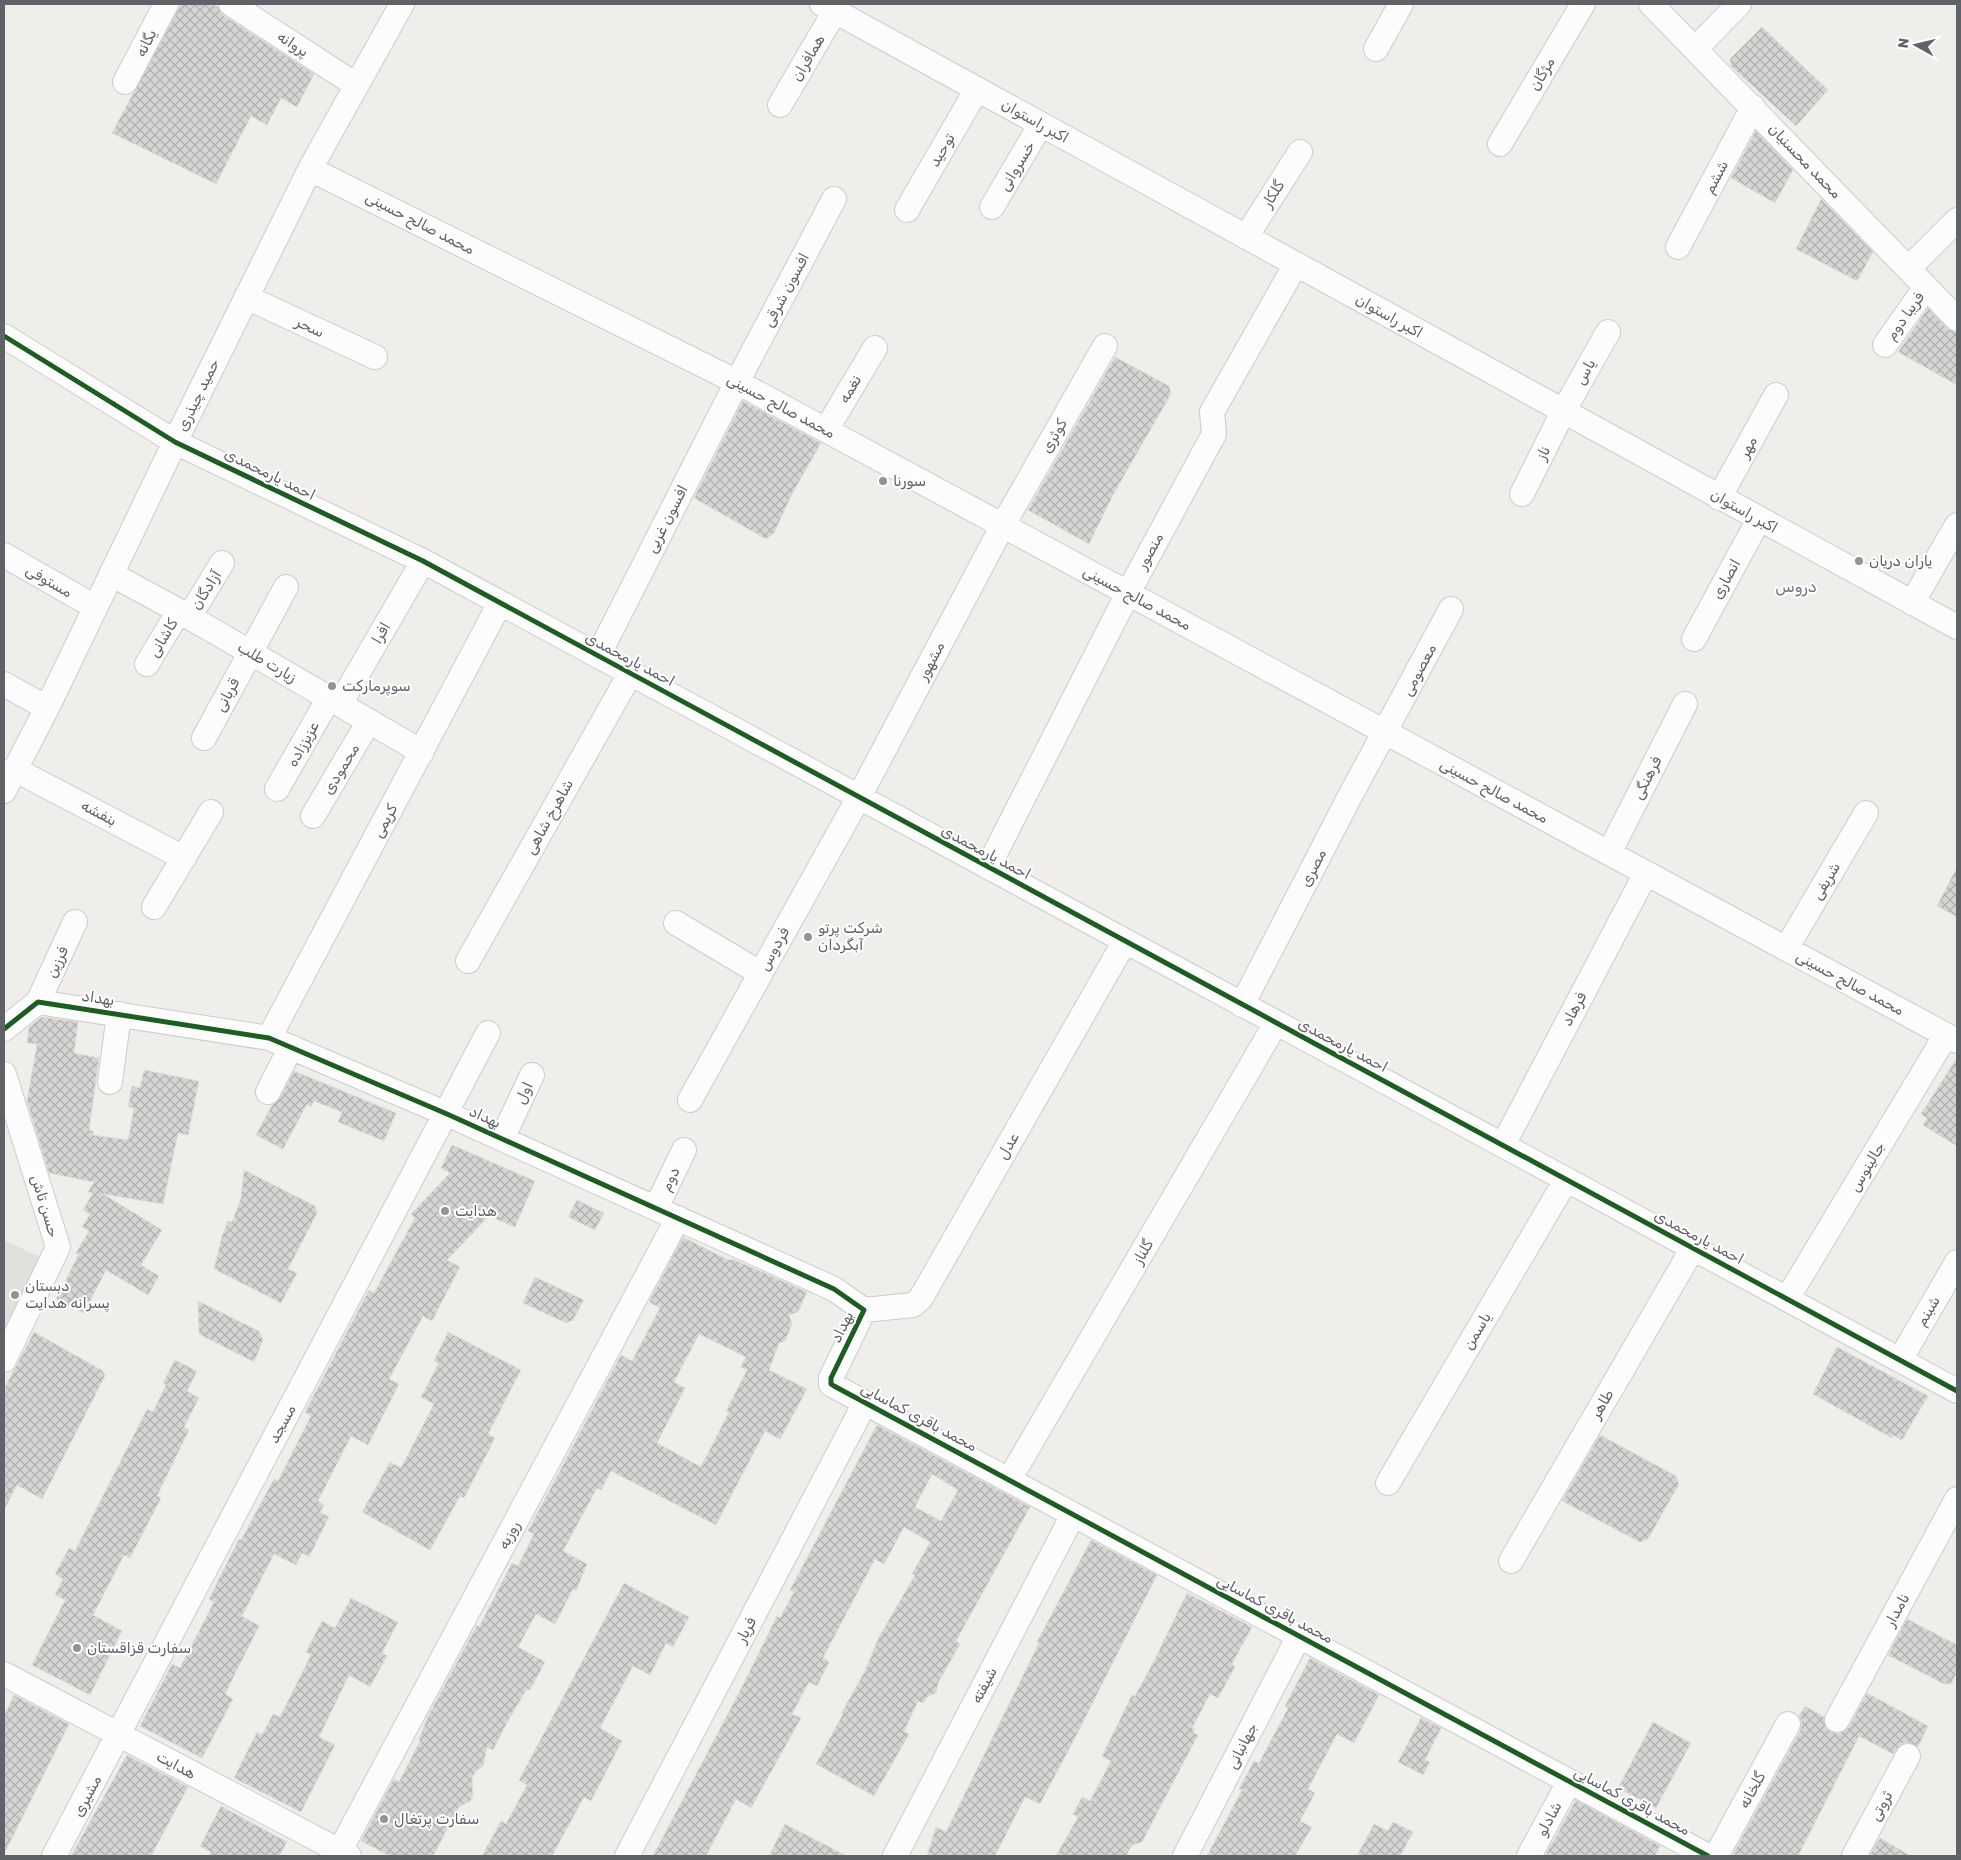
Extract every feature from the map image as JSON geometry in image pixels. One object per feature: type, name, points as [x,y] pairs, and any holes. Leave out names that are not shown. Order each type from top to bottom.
[{"type":"street","name":"یگانه","points":[[125,82],[166,4]]},
{"type":"street","name":"پروانه","points":[[231,4],[356,85]]},
{"type":"street","name":"حمید چیذری","points":[[4,791],[47,708],[174,442],[310,169],[402,4]]},
{"type":"street","points":[[1376,49],[1401,4]]},
{"type":"street","name":"مژگان","points":[[1500,144],[1583,4]]},
{"type":"street","name":"محمد محسنیان","points":[[1651,4],[1753,106],[1957,320]]},
{"type":"street","points":[[1696,48],[1739,4]]},
{"type":"street","name":"اکبر راستوان","points":[[829,7],[1759,520],[1957,627]]},
{"type":"street","name":"همافران","points":[[780,105],[829,7]]},
{"type":"street","name":"توحید","points":[[907,210],[977,89]]},
{"type":"street","name":"ششم","points":[[1678,247],[1753,106]]},
{"type":"street","name":"خسروانی","points":[[992,207],[1041,124]]},
{"type":"street","name":"گلکار","points":[[1246,237],[1300,152]]},
{"type":"street","name":"محمد صالح حسینی","points":[[310,169],[737,382],[1952,1038]]},
{"type":"street","name":"افسون شرقی","points":[[737,382],[834,198]]},
{"type":"street","points":[[1909,268],[1957,220]]},
{"type":"street","name":"منصور","points":[[988,867],[1128,593],[1214,434],[1212,412],[1296,264]]},
{"type":"street","name":"فریبا دوم","points":[[1885,345],[1926,287]]},
{"type":"street","name":"سحر","points":[[246,297],[375,357]]},
{"type":"street","name":"یاس","points":[[1563,412],[1608,332]]},
{"type":"street","name":"احمد یارمحمدی","points":[[4,336],[174,442],[423,561],[1957,1391]]},
{"type":"street","name":"کوثری","points":[[1003,525],[1105,346]]},
{"type":"street","name":"نغمه","points":[[826,430],[875,348]]},
{"type":"street","name":"افسون غربی","points":[[598,656],[737,382]]},
{"type":"street","name":"مهر","points":[[1719,498],[1776,395]]},
{"type":"street","name":"ناز","points":[[1522,494],[1563,412]]},
{"type":"street","name":"انصاری","points":[[1694,639],[1759,520]]},
{"type":"street","name":"مشهور","points":[[859,797],[1003,525]]},
{"type":"street","points":[[1912,603],[1957,525]]},
{"type":"street","name":"مستوفی","points":[[4,555],[95,607]]},
{"type":"street","name":"افرا","points":[[334,701],[423,561]]},
{"type":"street","name":"آزادگان","points":[[184,614],[222,563]]},
{"type":"street","name":"زیارت طلب","points":[[111,574],[184,614],[422,752]]},
{"type":"street","name":"قربانی","points":[[204,738],[286,586]]},
{"type":"street","name":"کریمی","points":[[269,1038],[500,603]]},
{"type":"street","name":"معصومی","points":[[1386,732],[1452,608]]},
{"type":"street","name":"کاشانی","points":[[147,664],[184,614]]},
{"type":"street","name":"شاهرخ شاهی","points":[[468,961],[630,674]]},
{"type":"street","points":[[4,684],[47,708]]},
{"type":"street","name":"عزیززاده","points":[[277,790],[334,701]]},
{"type":"street","name":"فرهنگی","points":[[1609,853],[1685,704]]},
{"type":"street","name":"محمودی","points":[[313,816],[369,721]]},
{"type":"street","name":"مصری","points":[[1242,1005],[1350,796],[1386,732]]},
{"type":"street","name":"بنفشه","points":[[14,769],[184,858]]},
{"type":"street","name":"فردوس","points":[[690,1100],[859,797]]},
{"type":"street","points":[[154,907],[210,812]]},
{"type":"street","name":"شریفی","points":[[1786,949],[1866,813]]},
{"type":"street","name":"فرهاد","points":[[1503,1145],[1646,873]]},
{"type":"street","name":"فرزین","points":[[38,1002],[75,922]]},
{"type":"street","points":[[676,923],[760,973]]},
{"type":"street","name":"عدل","points":[[864,1310],[913,1305],[920,1298],[1125,941]]},
{"type":"street","points":[[4,1029],[38,1002]]},
{"type":"street","name":"بهداد","points":[[38,1002],[269,1038],[447,1114],[834,1289],[864,1310],[831,1378],[831,1384]]},
{"type":"street","points":[[110,1082],[119,1014]]},
{"type":"street","name":"گلناز","points":[[1009,1480],[1276,1023]]},
{"type":"street","name":"مسجد","points":[[119,1735],[361,1270],[447,1114],[488,1033]]},
{"type":"street","name":"جالینوس","points":[[1787,1299],[1952,1038]]},
{"type":"street","points":[[268,1092],[291,1047]]},
{"type":"street","name":"حسن تاش","points":[[4,1074],[58,1247],[4,1360]]},
{"type":"street","name":"اول","points":[[502,1139],[532,1075]]},
{"type":"street","name":"دوم","points":[[656,1208],[684,1150]]},
{"type":"street","name":"یاسمن","points":[[1388,1483],[1566,1180]]},
{"type":"street","name":"روزبه","points":[[342,1855],[678,1218]]},
{"type":"street","name":"طاهر","points":[[1511,1561],[1693,1248]]},
{"type":"street","name":"شبنم","points":[[1900,1360],[1957,1262]]},
{"type":"street","name":"محمد باقری کماسایی","points":[[831,1384],[1708,1856]]},
{"type":"street","name":"فریار","points":[[626,1856],[865,1403]]},
{"type":"street","name":"نامدار","points":[[1837,1720],[1957,1499]]},
{"type":"street","name":"شیفته","points":[[895,1856],[1073,1515]]},
{"type":"street","name":"جهانبانی","points":[[1186,1856],[1299,1636]]},
{"type":"street","name":"هدایت","points":[[4,1674],[342,1855]]},
{"type":"street","name":"گلخانه","points":[[1716,1856],[1788,1724]]},
{"type":"street","name":"مشیری","points":[[54,1856],[119,1735]]},
{"type":"street","name":"ثروتی","points":[[1854,1856],[1908,1756]]},
{"type":"street","name":"شادلو","points":[[1529,1856],[1569,1782]]},
{"type":"shaded area","name":"دبستان پسرانه هدایت","points":[[4,1240],[44,1259],[10,1330],[4,1330]]},
{"type":"building","points":[[181,4],[212,4],[218,7],[224,16],[314,74],[297,107],[281,98],[267,125],[251,116],[216,184],[112,133]]},
{"type":"building","points":[[1762,27],[1828,90],[1796,126],[1731,66],[1730,59]]},
{"type":"building","points":[[1756,131],[1793,170],[1775,203],[1731,178]]},
{"type":"building","points":[[1821,199],[1873,252],[1857,281],[1796,249]]},
{"type":"building","points":[[1928,308],[1948,329],[1957,332],[1957,385],[1898,352]]},
{"type":"building","points":[[1115,357],[1169,386],[1171,394],[1114,493],[1089,544],[1028,510]]},
{"type":"building","points":[[743,401],[821,443],[792,494],[774,533],[766,539],[694,498]]},
{"type":"building","points":[[1957,867],[1957,917],[1937,906]]},
{"type":"building","points":[[42,1017],[78,1022],[74,1053],[99,1058],[89,1130],[93,1131],[93,1135],[128,1140],[134,1108],[128,1107],[132,1086],[140,1088],[144,1070],[199,1081],[188,1135],[178,1133],[163,1204],[103,1194],[162,1230],[141,1265],[159,1276],[148,1295],[106,1270],[84,1313],[56,1299],[79,1254],[76,1253],[89,1231],[82,1227],[90,1214],[83,1210],[93,1193],[88,1192],[94,1182],[49,1173],[27,1101],[37,1044],[27,1043],[29,1027]]},
{"type":"building","points":[[1957,1058],[1957,1146],[1923,1125],[1927,1118],[1921,1114]]},
{"type":"building","points":[[294,1071],[396,1113],[384,1141],[338,1122],[342,1112],[314,1101],[311,1107],[307,1104],[283,1149],[256,1135],[272,1105],[280,1098]]},
{"type":"building","points":[[452,1145],[535,1181],[515,1227],[489,1216],[447,1260],[460,1267],[432,1321],[423,1316],[389,1379],[399,1384],[368,1445],[351,1436],[318,1501],[324,1505],[320,1512],[329,1517],[309,1557],[302,1553],[296,1565],[274,1554],[242,1616],[259,1626],[225,1694],[233,1699],[202,1758],[140,1726],[172,1664],[180,1668],[214,1602],[209,1599],[239,1539],[241,1540],[274,1479],[278,1481],[311,1416],[305,1412],[369,1290],[374,1293],[415,1218],[411,1214],[450,1173],[441,1168]]},
{"type":"building","points":[[244,1170],[315,1206],[317,1213],[288,1269],[297,1273],[281,1303],[214,1269],[222,1236],[228,1221],[232,1222],[241,1198]]},
{"type":"building","points":[[577,1200],[604,1213],[595,1230],[568,1217]]},
{"type":"building","points":[[683,1237],[728,1260],[733,1259],[807,1292],[798,1312],[789,1315],[792,1324],[785,1341],[779,1343],[769,1370],[807,1389],[780,1439],[765,1431],[716,1525],[611,1471],[601,1490],[597,1488],[563,1551],[587,1564],[576,1591],[573,1589],[555,1624],[536,1614],[518,1647],[545,1662],[530,1690],[527,1689],[509,1719],[493,1750],[487,1747],[483,1766],[476,1771],[472,1778],[473,1796],[470,1801],[459,1807],[433,1856],[390,1856],[361,1841],[394,1779],[399,1782],[420,1741],[419,1739],[428,1716],[477,1625],[479,1627],[512,1563],[518,1566],[534,1534],[528,1531],[621,1355],[632,1361],[660,1308],[649,1302]],"holes":[[[699,1334],[746,1357],[741,1367],[747,1370],[726,1411],[729,1412],[701,1467],[657,1443],[685,1388],[674,1382]]]},
{"type":"building","points":[[535,1277],[584,1300],[573,1320],[566,1323],[523,1303]]},
{"type":"building","points":[[198,1301],[259,1331],[263,1340],[254,1362],[199,1334]]},
{"type":"building","points":[[34,1332],[103,1371],[105,1376],[42,1499],[17,1485],[4,1510],[4,1389]]},
{"type":"building","points":[[448,1332],[521,1370],[488,1434],[495,1438],[464,1498],[460,1496],[430,1550],[362,1512],[390,1462],[401,1468],[434,1404],[421,1397],[439,1363],[434,1361]]},
{"type":"building","points":[[1837,1347],[1928,1396],[1902,1440],[1893,1435],[1892,1438],[1813,1394]]},
{"type":"building","points":[[175,1360],[197,1371],[187,1391],[199,1398],[184,1427],[189,1430],[157,1496],[161,1498],[130,1558],[124,1555],[93,1615],[122,1631],[90,1695],[32,1665],[65,1600],[55,1595],[63,1579],[55,1574],[69,1548],[75,1551],[147,1409],[153,1412],[166,1385],[163,1383]]},
{"type":"building","points":[[877,1425],[1030,1507],[956,1641],[960,1644],[938,1683],[936,1693],[928,1696],[923,1703],[918,1701],[904,1731],[909,1734],[874,1796],[816,1764],[865,1671],[879,1637],[915,1575],[912,1574],[930,1542],[904,1527],[884,1564],[875,1559],[823,1658],[829,1662],[817,1686],[809,1682],[792,1714],[801,1718],[751,1808],[736,1799],[706,1856],[653,1856],[777,1616],[780,1618],[794,1592],[790,1590]],"holes":[[[932,1474],[958,1490],[941,1521],[915,1507]]]},
{"type":"building","points":[[1600,1435],[1676,1476],[1679,1484],[1648,1539],[1640,1542],[1562,1501]]},
{"type":"building","points":[[1091,1540],[1157,1575],[1075,1738],[1040,1804],[1025,1797],[995,1856],[927,1856],[936,1827],[946,1832],[1039,1643],[1037,1642]]},
{"type":"building","points":[[624,1583],[689,1617],[673,1647],[666,1643],[650,1675],[633,1666],[600,1728],[622,1741],[591,1801],[584,1797],[552,1856],[482,1856],[501,1821],[506,1824],[527,1785],[519,1780]]},
{"type":"building","points":[[1187,1593],[1252,1627],[1232,1664],[1235,1667],[1218,1698],[1210,1694],[1192,1728],[1195,1729],[1193,1733],[1198,1735],[1142,1842],[1132,1845],[1126,1856],[1056,1856],[1078,1817],[1073,1814],[1082,1797],[1090,1801],[1111,1761],[1102,1756],[1132,1695],[1135,1696],[1153,1663]]},
{"type":"building","points":[[351,1598],[398,1622],[382,1653],[387,1656],[370,1687],[349,1675],[319,1737],[335,1745],[301,1812],[234,1778],[257,1732],[262,1735],[273,1714],[280,1717],[311,1655],[306,1652],[322,1621],[335,1628]]},
{"type":"building","points":[[1907,1619],[1957,1645],[1957,1673],[1951,1684],[1944,1684],[1888,1655]]},
{"type":"building","points":[[1310,1658],[1379,1695],[1354,1743],[1337,1734],[1308,1789],[1315,1793],[1300,1821],[1312,1827],[1295,1856],[1207,1856],[1242,1790],[1239,1789],[1254,1761],[1259,1763],[1288,1708],[1285,1706]]},
{"type":"building","points":[[1867,1693],[1928,1726],[1918,1747],[1908,1742],[1901,1744],[1893,1754],[1859,1736],[1798,1856],[1738,1856],[1733,1854],[1800,1731],[1802,1723],[1799,1716],[1805,1706],[1824,1717],[1826,1728],[1838,1734],[1849,1727]]},
{"type":"building","points":[[14,1695],[69,1724],[4,1854],[4,1716]]},
{"type":"building","points":[[1421,1718],[1441,1728],[1425,1760],[1430,1762],[1423,1775],[1398,1762]]},
{"type":"building","points":[[1653,1722],[1691,1743],[1656,1808],[1618,1788]]},
{"type":"building","points":[[127,1755],[188,1787],[151,1856],[71,1856]]},
{"type":"building","points":[[1576,1800],[1660,1846],[1655,1856],[1545,1856]]},
{"type":"building","points":[[221,1806],[287,1842],[279,1856],[209,1856],[211,1852],[200,1846]]},
{"type":"building","points":[[1393,1822],[1413,1832],[1400,1856],[1357,1856],[1374,1824],[1388,1831]]},
{"type":"building","points":[[785,1824],[847,1856],[769,1856]]},
{"type":"building","points":[[1880,1838],[1911,1856],[1869,1856]]},
{"type":"cycle path","points":[[4,336],[175,442],[423,561],[1957,1391]]},
{"type":"cycle path","points":[[4,1029],[38,1002],[269,1038],[447,1114],[834,1289],[864,1310],[831,1378],[831,1384],[834,1386],[1708,1856]]},
{"type":"place","name":"سورنا","points":[[883,481]]},
{"type":"place","name":"یاران دریان","points":[[1859,561]]},
{"type":"place","name":"سوپرمارکت","points":[[332,686]]},
{"type":"place","name":"شرکت پرتو آبگردان","points":[[808,937]]},
{"type":"place","name":"هدایت","points":[[445,1211]]},
{"type":"place","name":"دبستان پسرانه هدایت","points":[[15,1295]]},
{"type":"place","name":"سفارت قزاقستان","points":[[77,1648]]},
{"type":"place","name":"سفارت پرتغال","points":[[384,1819]]},
{"type":"district","name":"دروس","points":[[1796,586]]}]
